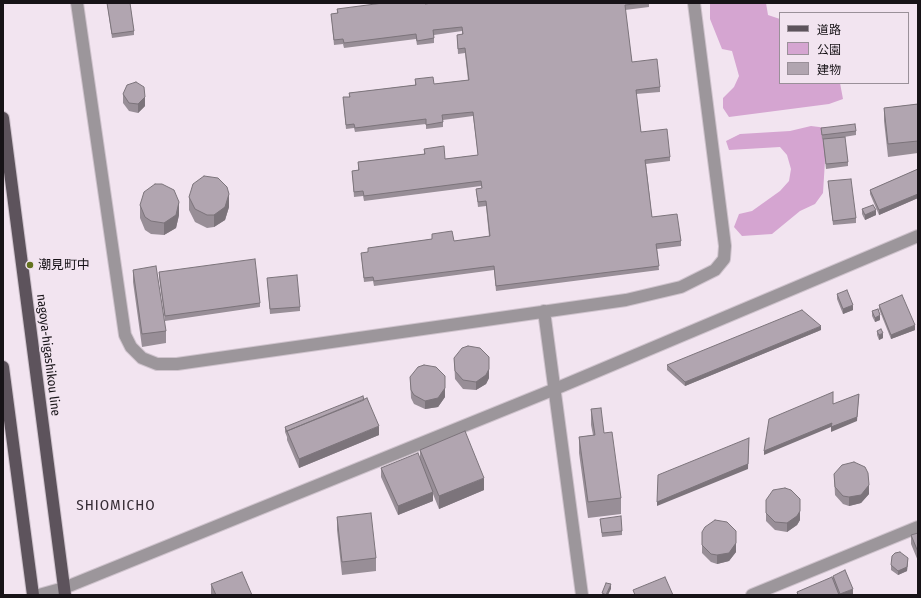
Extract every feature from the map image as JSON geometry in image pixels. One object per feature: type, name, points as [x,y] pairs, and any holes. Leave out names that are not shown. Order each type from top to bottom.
[{"type":"main road","name":"nagoya-higashikou line","points":[[3,118],[65,592]]},
{"type":"main road","points":[[3,367],[33,595]]},
{"type":"street","points":[[77,3],[125,335],[131,347],[142,358],[157,364],[177,364],[626,300],[681,288],[715,270],[724,259],[725,246],[694,3]]},
{"type":"street","points":[[39,595],[65,592],[555,389],[918,236]]},
{"type":"street","points":[[544,311],[582,595]]},
{"type":"street","points":[[752,595],[918,527]]},
{"type":"green space","points":[[710,3],[766,3],[768,15],[779,19],[779,84],[840,84],[843,99],[829,104],[729,117],[723,108],[723,98],[734,87],[739,76],[732,51],[722,49],[710,19]]},
{"type":"green space","points":[[811,126],[827,128],[823,193],[815,204],[800,211],[772,234],[742,236],[734,227],[739,214],[752,211],[780,191],[789,181],[791,169],[787,155],[780,147],[729,150],[726,141],[740,134],[790,131]]},
{"type":"building","points":[[107,3],[130,3],[134,31],[112,34]]},
{"type":"building","points":[[383,3],[643,3],[625,5],[632,62],[657,59],[660,87],[636,90],[641,132],[667,129],[670,157],[645,160],[652,217],[677,214],[681,241],[656,244],[659,266],[496,286],[494,266],[374,281],[373,277],[364,278],[361,253],[368,252],[368,248],[432,239],[432,234],[452,231],[454,241],[490,236],[486,201],[478,202],[476,189],[482,188],[481,181],[364,196],[363,191],[354,192],[352,171],[359,170],[358,162],[425,154],[424,149],[444,146],[445,159],[478,155],[473,112],[442,115],[443,122],[426,125],[426,119],[355,128],[354,124],[346,125],[343,97],[350,97],[349,93],[416,85],[415,79],[433,77],[434,84],[469,80],[465,48],[458,49],[457,35],[463,34],[462,27],[433,30],[434,38],[417,41],[416,34],[344,43],[343,39],[334,40],[331,14],[338,13],[337,9]]},
{"type":"building","points":[[136,82],[144,87],[145,97],[138,104],[129,103],[123,94],[127,85]]},
{"type":"building","points":[[918,104],[918,141],[888,144],[884,108]]},
{"type":"building","points":[[855,124],[856,131],[822,135],[821,128]]},
{"type":"building","points":[[845,137],[848,162],[826,164],[823,139]]},
{"type":"building","points":[[918,169],[918,194],[879,210],[870,190]]},
{"type":"building","points":[[204,176],[218,178],[227,187],[229,194],[225,207],[214,215],[207,215],[195,209],[189,197],[193,184]]},
{"type":"building","points":[[851,179],[856,218],[833,221],[828,181]]},
{"type":"building","points":[[155,184],[162,184],[174,190],[179,202],[176,215],[164,223],[151,221],[145,217],[140,205],[144,192]]},
{"type":"building","points":[[873,205],[876,210],[865,215],[862,209]]},
{"type":"building","points":[[255,259],[260,303],[165,316],[159,272]]},
{"type":"building","points":[[156,266],[166,331],[142,334],[133,270]]},
{"type":"building","points":[[297,275],[300,307],[270,309],[267,278]]},
{"type":"building","points":[[847,290],[853,305],[843,309],[837,294]]},
{"type":"building","points":[[902,295],[915,325],[891,335],[879,305]]},
{"type":"building","points":[[878,309],[880,315],[875,318],[872,311]]},
{"type":"building","points":[[802,310],[821,326],[685,382],[667,365]]},
{"type":"building","points":[[881,329],[883,333],[879,335],[877,331]]},
{"type":"building","points":[[468,346],[480,348],[489,357],[489,369],[486,375],[476,382],[463,380],[455,371],[454,358],[462,348]]},
{"type":"building","points":[[424,365],[436,367],[445,376],[445,388],[438,398],[425,401],[414,395],[411,390],[410,377],[418,367]]},
{"type":"building","points":[[833,392],[833,404],[859,394],[857,417],[831,427],[832,423],[764,451],[769,419]]},
{"type":"building","points":[[363,396],[364,400],[287,432],[285,427]]},
{"type":"building","points":[[367,398],[379,426],[299,459],[287,431]]},
{"type":"building","points":[[601,408],[604,433],[612,432],[621,498],[588,502],[579,437],[595,435],[591,409]]},
{"type":"building","points":[[465,431],[484,478],[439,496],[420,450]]},
{"type":"building","points":[[749,438],[748,464],[657,502],[658,475]]},
{"type":"building","points":[[418,453],[433,492],[398,506],[381,468]]},
{"type":"building","points":[[854,462],[865,467],[868,473],[869,485],[861,495],[849,497],[843,496],[835,487],[834,474],[842,465]]},
{"type":"building","points":[[785,488],[791,490],[800,499],[800,511],[797,516],[787,523],[775,522],[766,513],[766,500],[773,490]]},
{"type":"building","points":[[371,513],[376,558],[342,562],[337,517]]},
{"type":"building","points":[[621,516],[622,531],[602,533],[600,519]]},
{"type":"building","points":[[715,520],[727,522],[736,531],[736,543],[729,553],[717,555],[711,554],[702,545],[702,532],[705,527]]},
{"type":"building","points":[[918,533],[918,552],[911,535]]},
{"type":"building","points":[[900,552],[908,558],[907,567],[898,571],[891,565],[892,556],[895,553]]},
{"type":"building","points":[[845,570],[853,589],[840,594],[833,576]]},
{"type":"building","points":[[242,572],[252,595],[216,595],[211,584]]},
{"type":"building","points":[[665,577],[673,595],[635,595],[633,590]]},
{"type":"building","points":[[832,577],[839,595],[798,595],[797,592]]},
{"type":"building","points":[[606,583],[611,584],[606,595],[602,593]]},
{"type":"place","name":"潮見町中","points":[[30,265]]},
{"type":"district","name":"SHIOMICHO","points":[[116,506]]}]
